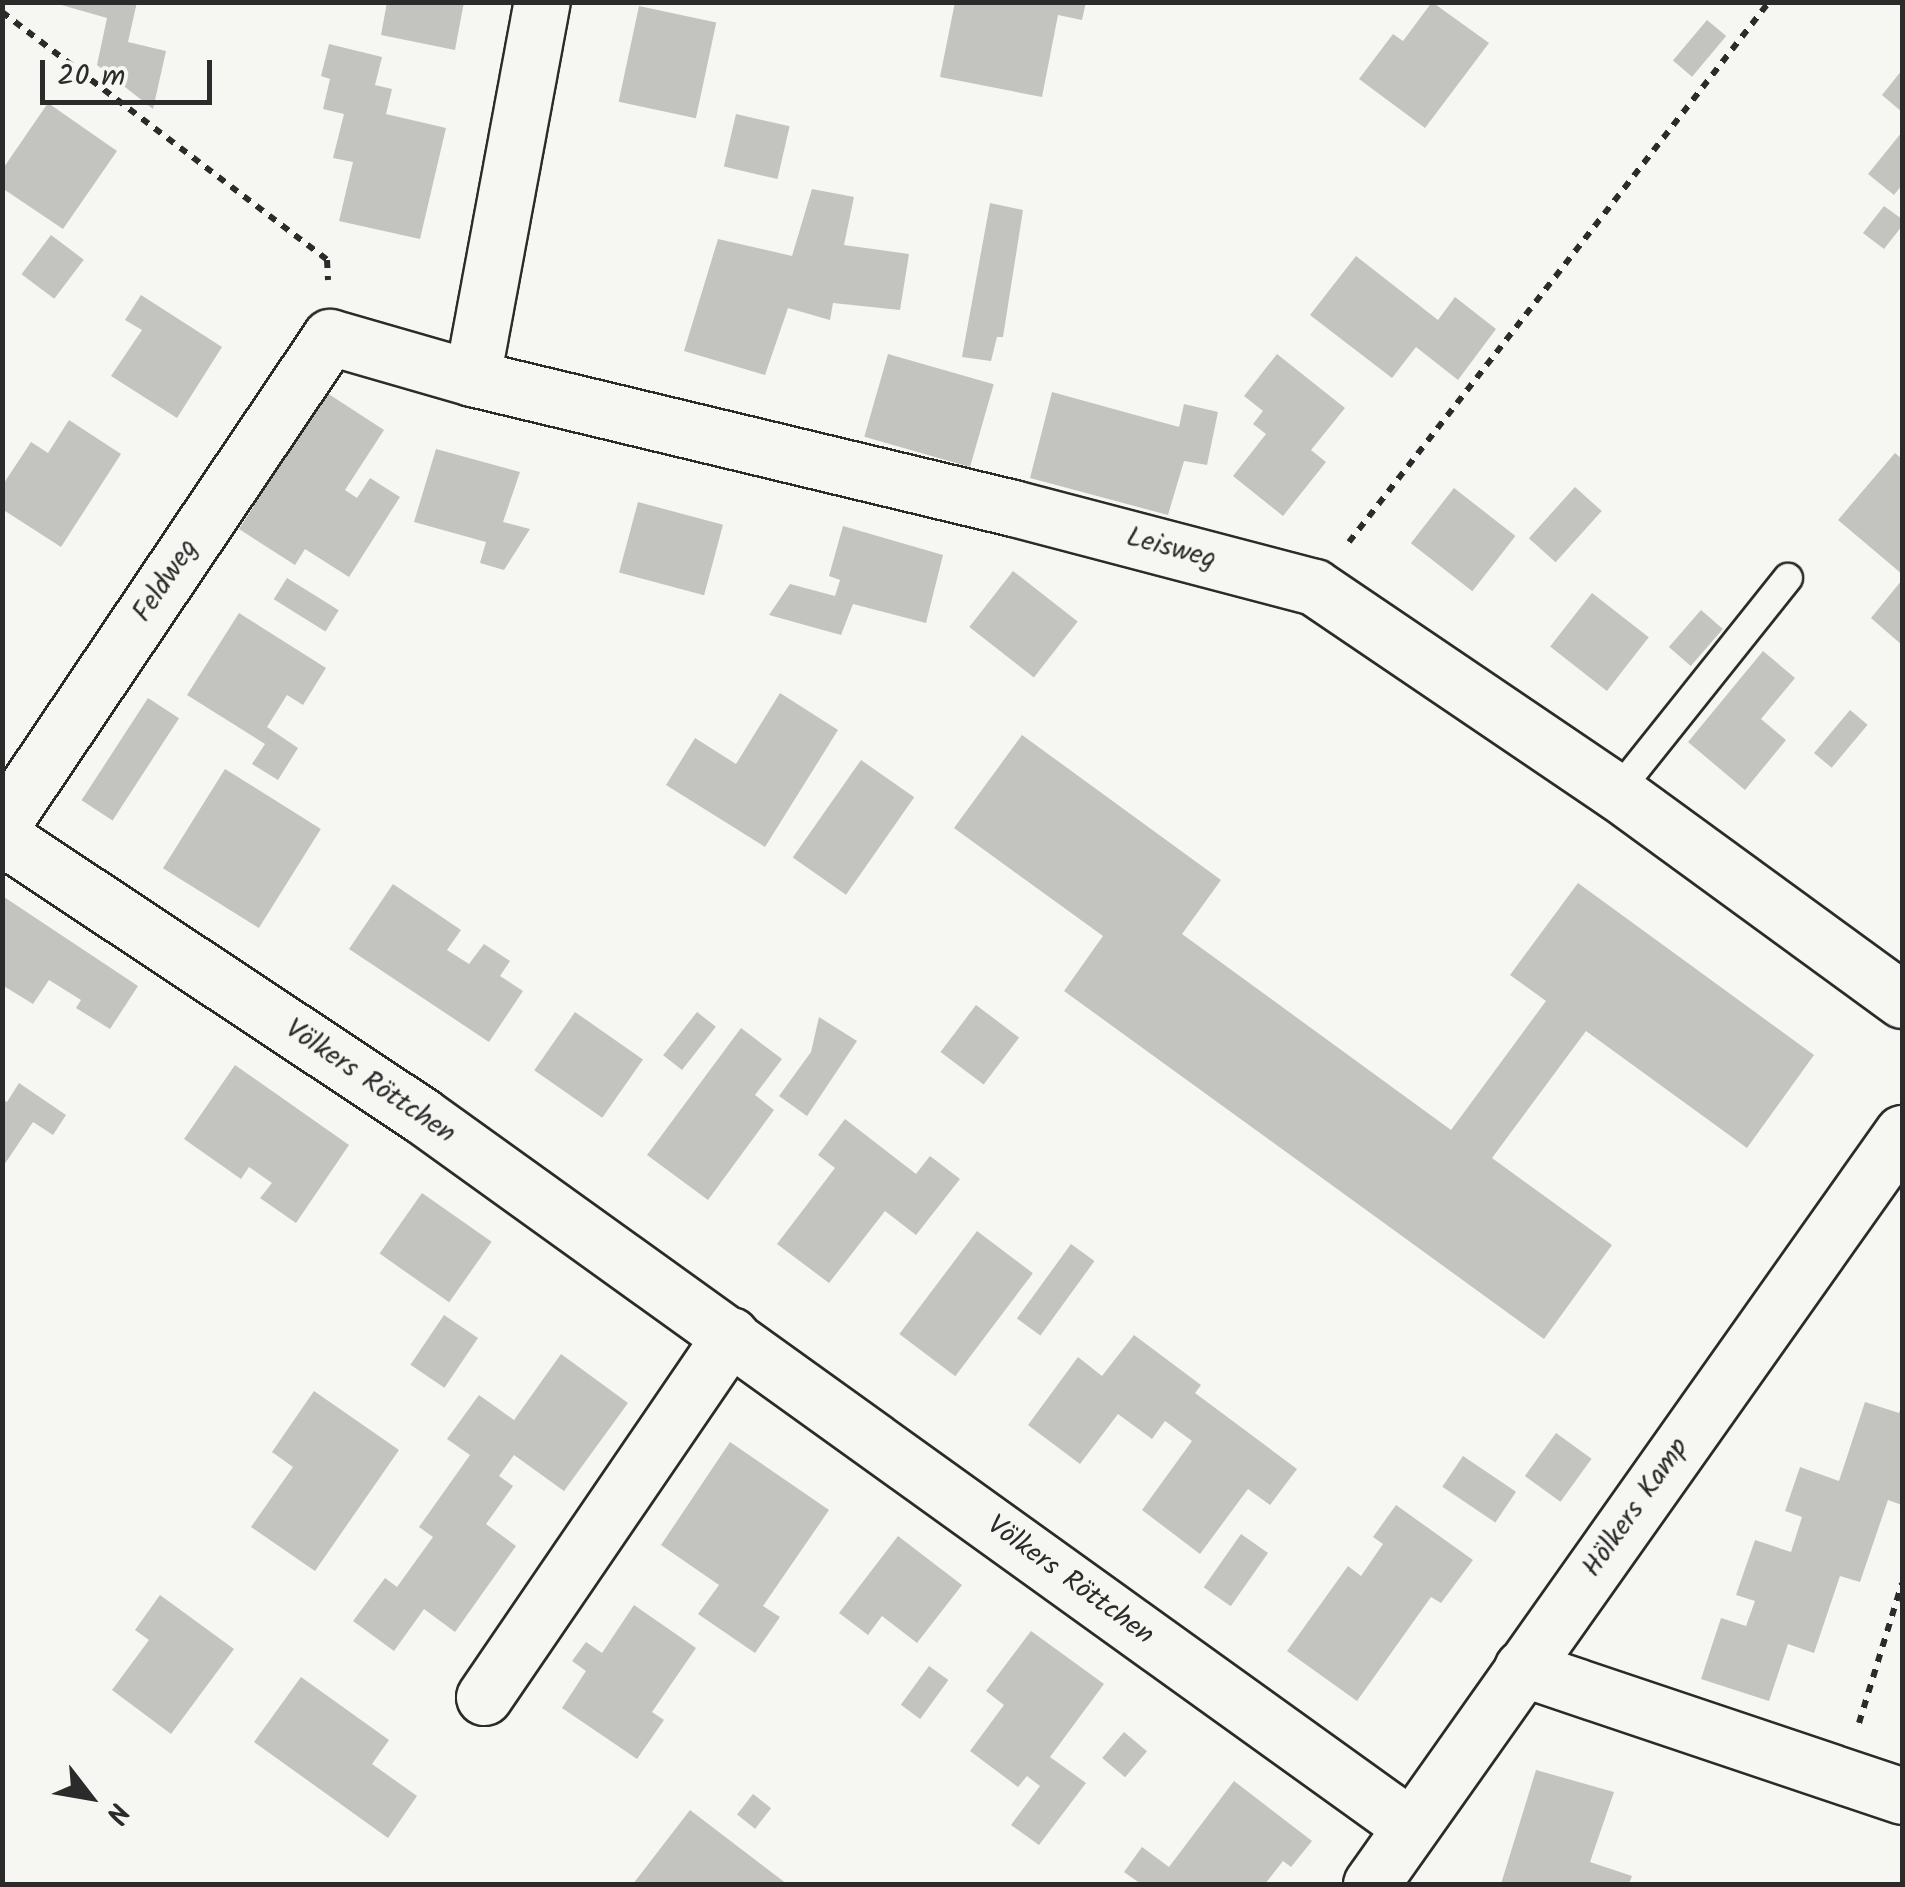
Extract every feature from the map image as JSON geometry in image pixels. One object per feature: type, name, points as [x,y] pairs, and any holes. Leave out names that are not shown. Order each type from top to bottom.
[{"type":"street","points":[[472,378],[542,2]]},
{"type":"street","name":"Leisweg","points":[[330,338],[472,378],[1013,508],[1314,587],[1616,792],[1902,1000]]},
{"type":"street","name":"Feldweg","points":[[2,824],[330,338]]},
{"type":"street","name":"Völkers Röttchen","points":[[2,837],[421,1114],[1410,1826]]},
{"type":"street","name":"Hölkers Kamp","points":[[1370,1884],[1902,1133]]},
{"type":"street","points":[[484,1697],[731,1335]]},
{"type":"street","points":[[1522,1668],[1902,1796]]},
{"type":"lane","points":[[1616,792],[1788,578]]},
{"type":"path","points":[[1314,587],[1769,2]]},
{"type":"path","points":[[2,12],[327,260],[330,338]]},
{"type":"path","points":[[1842,1777],[1902,1583]]},
{"type":"building","points":[[51,2],[137,2],[128,42],[166,51],[153,109],[97,65],[107,18]]},
{"type":"building","points":[[387,2],[464,2],[455,50],[381,35]]},
{"type":"building","points":[[955,2],[1086,2],[1082,20],[1058,15],[1042,97],[940,77]]},
{"type":"building","points":[[1432,2],[1489,43],[1425,128],[1359,79],[1393,34],[1403,41]]},
{"type":"building","points":[[639,6],[716,22],[696,118],[619,102]]},
{"type":"building","points":[[1707,20],[1726,36],[1692,77],[1673,61]]},
{"type":"building","points":[[329,44],[382,57],[375,85],[392,89],[386,114],[446,128],[420,239],[339,221],[353,162],[333,158],[344,114],[323,109],[330,79],[321,76]]},
{"type":"building","points":[[1902,70],[1902,112],[1882,95]]},
{"type":"building","points":[[48,103],[117,151],[63,229],[2,188],[2,170]]},
{"type":"building","points":[[736,114],[790,126],[777,179],[724,167]]},
{"type":"building","points":[[1902,132],[1902,185],[1894,195],[1868,174]]},
{"type":"building","points":[[812,189],[854,197],[844,245],[909,254],[900,310],[833,303],[830,320],[788,308],[765,375],[684,351],[718,239],[792,256]]},
{"type":"building","points":[[990,203],[1023,210],[1003,337],[997,337],[991,361],[962,357]]},
{"type":"building","points":[[1884,206],[1902,219],[1902,226],[1884,249],[1863,233]]},
{"type":"building","points":[[51,235],[84,260],[54,299],[22,274]]},
{"type":"building","points":[[1356,256],[1438,320],[1455,297],[1496,329],[1458,380],[1416,347],[1392,378],[1310,315]]},
{"type":"building","points":[[141,295],[222,347],[177,418],[111,376],[142,330],[125,320]]},
{"type":"building","points":[[888,354],[994,384],[970,467],[864,437]]},
{"type":"building","points":[[1277,354],[1345,408],[1311,450],[1326,462],[1283,516],[1233,476],[1266,434],[1253,424],[1263,411],[1244,396]]},
{"type":"building","points":[[1052,392],[1179,427],[1184,404],[1218,412],[1207,465],[1184,461],[1168,515],[1030,478]]},
{"type":"building","points":[[327,393],[384,430],[345,490],[357,498],[370,478],[400,497],[349,577],[305,549],[295,565],[239,529]]},
{"type":"building","points":[[69,420],[121,454],[61,547],[2,509],[2,486],[31,442],[48,453]]},
{"type":"building","points":[[436,449],[520,472],[503,522],[530,529],[504,570],[480,563],[486,542],[414,522]]},
{"type":"building","points":[[1895,453],[1902,459],[1902,574],[1838,520]]},
{"type":"building","points":[[1575,487],[1602,511],[1556,562],[1529,538]]},
{"type":"building","points":[[1454,488],[1515,536],[1472,591],[1411,543]]},
{"type":"building","points":[[638,502],[723,525],[704,595],[619,573]]},
{"type":"building","points":[[843,526],[943,555],[926,623],[853,604],[841,635],[769,615],[790,584],[835,596],[840,580],[829,576]]},
{"type":"building","points":[[1013,571],[1078,621],[1034,677],[969,627]]},
{"type":"building","points":[[287,578],[339,610],[325,632],[274,599]]},
{"type":"building","points":[[1902,580],[1902,645],[1871,618]]},
{"type":"building","points":[[1592,593],[1649,637],[1607,691],[1550,647]]},
{"type":"building","points":[[1701,610],[1723,629],[1691,666],[1669,647]]},
{"type":"building","points":[[239,613],[326,668],[303,705],[287,695],[267,727],[298,748],[278,780],[252,764],[265,744],[187,695]]},
{"type":"building","points":[[1763,651],[1795,678],[1761,719],[1786,740],[1745,790],[1688,742]]},
{"type":"building","points":[[780,693],[838,730],[765,847],[666,785],[695,738],[736,764]]},
{"type":"building","points":[[148,698],[179,718],[113,820],[82,800]]},
{"type":"building","points":[[1850,710],[1868,725],[1832,768],[1814,753]]},
{"type":"building","points":[[1022,735],[1221,880],[1182,934],[1451,1130],[1546,1001],[1510,975],[1578,883],[1814,1055],[1747,1148],[1586,1031],[1492,1158],[1612,1245],[1544,1339],[1064,991],[1103,936],[954,828]]},
{"type":"building","points":[[861,760],[914,797],[846,895],[793,857]]},
{"type":"building","points":[[225,769],[321,829],[259,928],[163,868]]},
{"type":"building","points":[[393,884],[461,930],[447,950],[469,964],[484,944],[510,961],[500,976],[523,991],[489,1042],[349,949]]},
{"type":"building","points":[[4,897],[138,986],[110,1029],[76,1008],[81,1000],[49,980],[33,1004],[2,985]]},
{"type":"building","points":[[976,1005],[1019,1037],[984,1085],[940,1052]]},
{"type":"building","points":[[575,1012],[643,1060],[602,1118],[534,1070]]},
{"type":"building","points":[[697,1012],[716,1027],[682,1070],[663,1055]]},
{"type":"building","points":[[819,1017],[857,1041],[807,1116],[779,1096],[811,1052]]},
{"type":"building","points":[[741,1028],[782,1059],[755,1095],[774,1110],[708,1200],[647,1155]]},
{"type":"building","points":[[235,1065],[349,1145],[296,1223],[260,1198],[272,1183],[249,1167],[241,1179],[184,1139]]},
{"type":"building","points":[[19,1083],[66,1115],[53,1135],[33,1122],[2,1168],[2,1099],[7,1102]]},
{"type":"building","points":[[845,1119],[916,1174],[930,1156],[960,1179],[916,1235],[885,1211],[829,1283],[777,1244],[835,1168],[818,1155]]},
{"type":"building","points":[[422,1193],[492,1242],[449,1302],[380,1254]]},
{"type":"building","points":[[977,1231],[1033,1273],[955,1376],[899,1334]]},
{"type":"building","points":[[1071,1244],[1094,1261],[1040,1335],[1017,1318]]},
{"type":"building","points":[[444,1315],[478,1338],[444,1388],[410,1365]]},
{"type":"building","points":[[1134,1335],[1201,1385],[1195,1393],[1297,1469],[1270,1505],[1248,1489],[1200,1554],[1142,1510],[1192,1441],[1165,1421],[1152,1439],[1118,1414],[1080,1464],[1028,1425],[1078,1357],[1102,1376]]},
{"type":"building","points":[[561,1354],[628,1403],[564,1491],[514,1455],[499,1476],[513,1486],[486,1524],[516,1546],[455,1632],[424,1609],[394,1651],[353,1621],[385,1578],[397,1587],[433,1537],[419,1527],[470,1455],[447,1439],[479,1395],[514,1420]]},
{"type":"building","points":[[314,1391],[399,1450],[315,1571],[251,1527],[293,1467],[272,1452]]},
{"type":"building","points":[[1865,1402],[1899,1413],[1902,1404],[1902,1505],[1888,1500],[1860,1582],[1840,1576],[1814,1653],[1788,1644],[1769,1701],[1701,1679],[1721,1618],[1746,1626],[1755,1601],[1736,1595],[1755,1540],[1791,1552],[1802,1517],[1785,1511],[1800,1467],[1839,1481]]},
{"type":"building","points":[[1556,1433],[1592,1459],[1560,1502],[1525,1476]]},
{"type":"building","points":[[730,1442],[829,1510],[763,1606],[780,1617],[755,1653],[698,1614],[719,1585],[661,1545]]},
{"type":"building","points":[[1463,1456],[1516,1492],[1495,1522],[1442,1487]]},
{"type":"building","points":[[1396,1505],[1473,1560],[1441,1603],[1431,1597],[1357,1701],[1287,1651],[1348,1566],[1361,1576],[1383,1544],[1373,1537]]},
{"type":"building","points":[[1241,1534],[1268,1553],[1231,1606],[1204,1587]]},
{"type":"building","points":[[898,1536],[962,1585],[917,1643],[882,1616],[868,1635],[839,1613]]},
{"type":"building","points":[[160,1595],[234,1649],[171,1734],[112,1690],[149,1640],[135,1630]]},
{"type":"building","points":[[634,1605],[696,1648],[652,1712],[664,1720],[637,1759],[562,1708],[586,1671],[572,1661],[586,1642],[602,1653]]},
{"type":"building","points":[[1031,1631],[1104,1684],[1050,1757],[1086,1783],[1039,1845],[1011,1825],[1040,1786],[1027,1776],[1018,1787],[970,1751],[1004,1705],[986,1691]]},
{"type":"building","points":[[929,1666],[948,1680],[920,1719],[901,1705]]},
{"type":"building","points":[[301,1677],[389,1740],[372,1764],[417,1796],[388,1838],[254,1742]]},
{"type":"building","points":[[1124,1732],[1147,1751],[1125,1777],[1102,1758]]},
{"type":"building","points":[[1536,1770],[1614,1792],[1590,1862],[1632,1876],[1629,1884],[1501,1884]]},
{"type":"building","points":[[1234,1781],[1312,1841],[1291,1867],[1283,1861],[1265,1884],[1141,1884],[1124,1872],[1142,1847],[1169,1867]]},
{"type":"building","points":[[753,1794],[771,1808],[755,1829],[737,1814]]},
{"type":"building","points":[[690,1810],[787,1884],[633,1884]]}]
